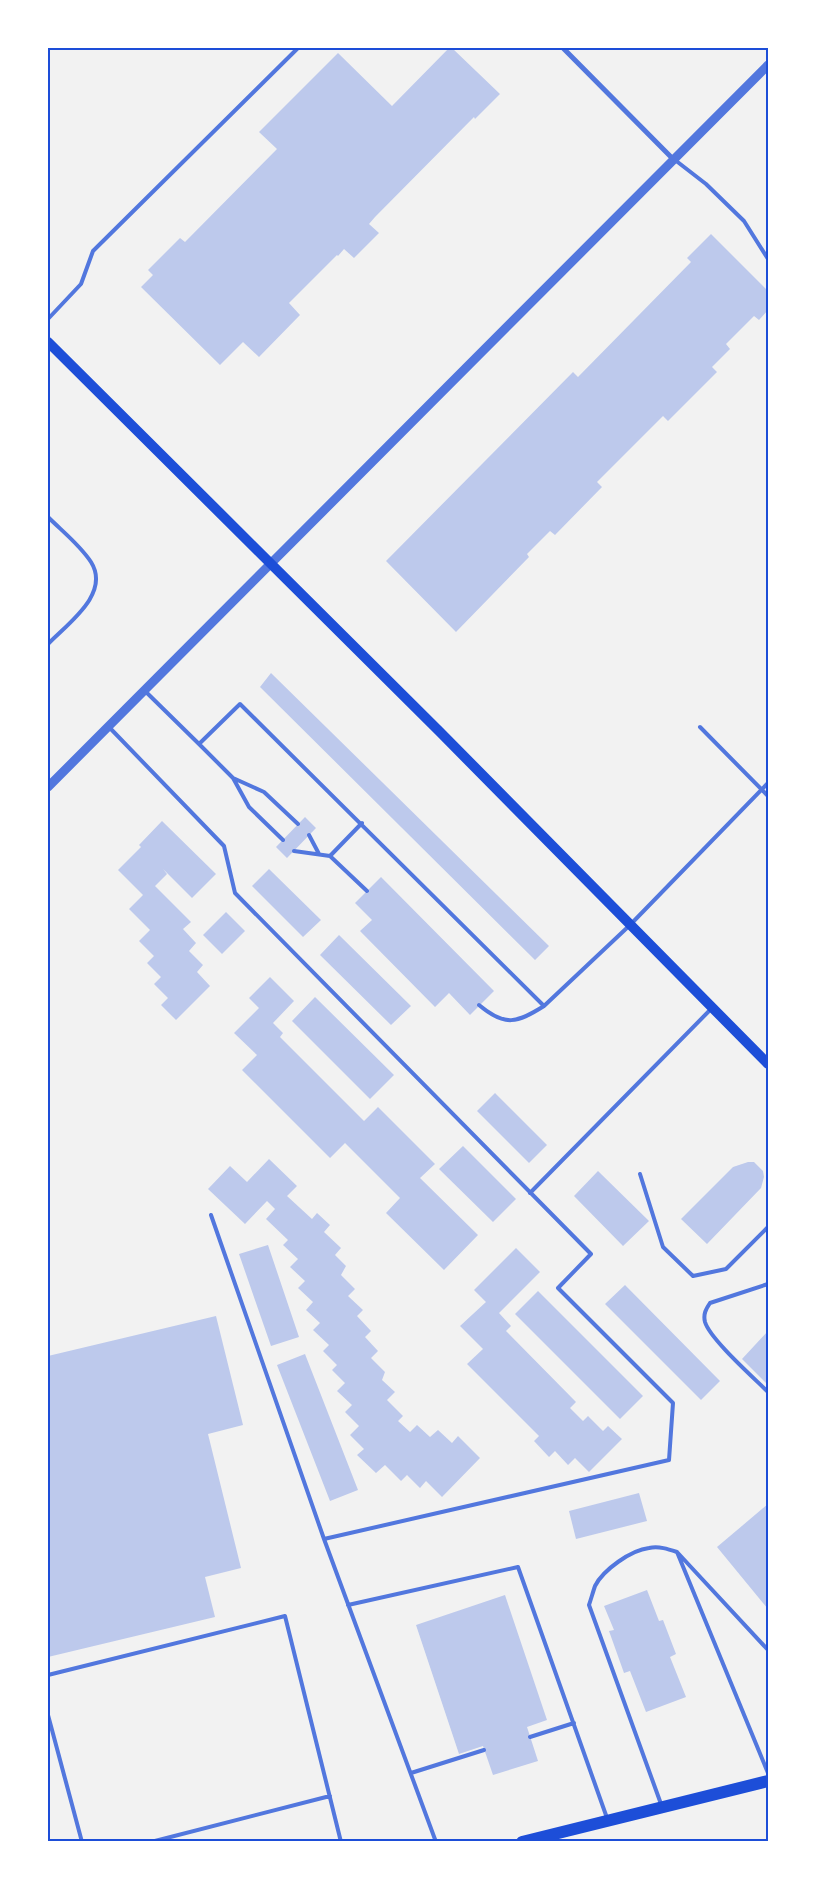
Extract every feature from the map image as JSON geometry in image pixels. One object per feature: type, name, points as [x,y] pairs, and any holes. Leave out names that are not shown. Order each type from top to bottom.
[{"type":"main road","points":[[48,342],[269,564],[408,700],[768,1064]]},
{"type":"main road","points":[[523,1841],[768,1781]]},
{"type":"street","points":[[563,48],[674,160]]},
{"type":"street","points":[[48,787],[768,65]]},
{"type":"lane","points":[[48,319],[82,284],[93,250],[298,48]]},
{"type":"lane","points":[[674,160],[706,184],[744,221],[768,259]]},
{"type":"lane","points":[[48,517],[87,556],[92,564],[96,582],[95,590],[86,606],[48,644]]},
{"type":"lane","points":[[144,690],[233,778],[249,807],[283,840]]},
{"type":"lane","points":[[199,744],[240,704],[362,823],[544,1006]]},
{"type":"lane","points":[[108,726],[224,846],[235,893],[591,1254],[558,1288],[673,1403],[668,1460],[324,1540]]},
{"type":"lane","points":[[700,727],[768,796]]},
{"type":"lane","points":[[233,778],[264,792],[298,824]]},
{"type":"lane","points":[[479,1005],[492,1016],[503,1020],[517,1020],[530,1015],[544,1006],[630,925],[768,783]]},
{"type":"lane","points":[[330,856],[362,823]]},
{"type":"lane","points":[[309,835],[319,854]]},
{"type":"lane","points":[[294,851],[330,856],[367,891]]},
{"type":"lane","points":[[530,1193],[712,1007]]},
{"type":"lane","points":[[640,1174],[663,1247],[693,1276],[726,1269],[768,1227]]},
{"type":"lane","points":[[211,1215],[324,1540],[436,1842]]},
{"type":"lane","points":[[768,1284],[710,1304],[705,1310],[704,1320],[712,1335],[768,1392]]},
{"type":"lane","points":[[662,1808],[589,1605],[596,1585],[607,1571],[628,1555],[648,1548],[664,1548],[677,1552],[768,1650]]},
{"type":"lane","points":[[677,1552],[768,1773]]},
{"type":"lane","points":[[348,1604],[518,1567],[608,1820]]},
{"type":"lane","points":[[48,1675],[285,1616],[341,1842]]},
{"type":"lane","points":[[48,1715],[82,1842]]},
{"type":"lane","points":[[530,1737],[574,1723]]},
{"type":"lane","points":[[411,1773],[484,1750]]},
{"type":"lane","points":[[151,1842],[330,1796]]},
{"type":"building","points":[[449,48],[452,48],[500,94],[475,119],[474,117],[375,217],[369,224],[379,233],[354,258],[344,249],[289,303],[300,315],[259,357],[243,342],[220,365],[141,287],[153,275],[148,270],[180,238],[185,242],[277,149],[259,132],[338,53],[392,106]]},
{"type":"building","points":[[711,234],[768,291],[768,310],[759,320],[754,316],[726,344],[730,349],[712,367],[717,372],[668,421],[663,416],[597,482],[602,487],[555,535],[550,531],[527,554],[529,557],[456,632],[386,561],[573,372],[578,377],[691,262],[687,258]]},
{"type":"building","points":[[271,673],[549,946],[535,960],[260,687]]},
{"type":"building","points":[[305,817],[316,828],[287,858],[276,847]]},
{"type":"building","points":[[162,821],[216,874],[192,898],[163,869],[167,874],[155,886],[191,922],[183,929],[196,943],[189,951],[203,965],[197,972],[210,986],[176,1020],[161,1005],[168,998],[154,984],[161,977],[147,963],[154,956],[139,941],[150,930],[129,909],[143,895],[118,870],[141,847],[139,845]]},
{"type":"building","points":[[269,869],[321,920],[303,937],[252,886]]},
{"type":"building","points":[[381,877],[494,991],[470,1015],[449,993],[435,1007],[360,931],[372,920],[355,903]]},
{"type":"building","points":[[226,912],[245,931],[222,954],[203,935]]},
{"type":"building","points":[[339,935],[411,1006],[391,1025],[320,955]]},
{"type":"building","points":[[270,977],[294,1001],[273,1023],[283,1033],[280,1037],[364,1121],[378,1107],[435,1164],[420,1178],[478,1235],[444,1270],[386,1213],[400,1198],[345,1143],[330,1158],[242,1070],[257,1055],[234,1033],[259,1008],[249,998]]},
{"type":"building","points":[[315,997],[394,1075],[370,1099],[292,1021]]},
{"type":"building","points":[[495,1093],[547,1145],[529,1163],[477,1111]]},
{"type":"building","points":[[463,1146],[516,1199],[493,1222],[439,1169]]},
{"type":"building","points":[[269,1159],[297,1186],[287,1196],[312,1219],[317,1213],[330,1225],[324,1232],[341,1248],[335,1255],[346,1266],[341,1275],[355,1289],[348,1296],[363,1310],[357,1316],[371,1331],[365,1337],[378,1351],[371,1358],[385,1372],[382,1380],[395,1392],[387,1400],[403,1416],[398,1421],[410,1432],[417,1425],[430,1437],[438,1430],[452,1443],[458,1436],[480,1458],[442,1497],[426,1481],[420,1488],[407,1475],[401,1481],[385,1465],[376,1473],[357,1455],[364,1449],[350,1435],[359,1426],[345,1412],[352,1405],[337,1391],[345,1383],[332,1370],[337,1365],[323,1351],[329,1345],[313,1330],[320,1323],[306,1310],[313,1302],[298,1288],[305,1281],[290,1267],[298,1259],[283,1245],[288,1240],[266,1219],[275,1209],[267,1201],[245,1224],[208,1189],[230,1166],[247,1182]]},
{"type":"building","points":[[754,1162],[763,1171],[764,1177],[761,1188],[707,1244],[681,1219],[733,1167]]},
{"type":"building","points":[[598,1171],[649,1221],[623,1246],[574,1196]]},
{"type":"building","points":[[268,1245],[299,1337],[271,1346],[239,1254]]},
{"type":"building","points":[[516,1248],[540,1272],[499,1313],[511,1326],[506,1331],[576,1402],[570,1408],[583,1421],[588,1416],[603,1431],[608,1426],[622,1439],[589,1472],[575,1458],[568,1465],[555,1451],[549,1457],[534,1441],[539,1436],[467,1364],[483,1349],[460,1326],[486,1302],[474,1290]]},
{"type":"building","points":[[625,1285],[720,1381],[701,1400],[605,1304]]},
{"type":"building","points":[[538,1291],[643,1396],[620,1419],[515,1314]]},
{"type":"building","points":[[216,1316],[243,1425],[208,1434],[241,1568],[205,1577],[215,1617],[48,1657],[48,1356]]},
{"type":"building","points":[[768,1331],[768,1385],[742,1359]]},
{"type":"building","points":[[305,1354],[358,1490],[330,1501],[277,1365]]},
{"type":"building","points":[[639,1493],[647,1521],[576,1539],[569,1511]]},
{"type":"building","points":[[768,1504],[768,1609],[717,1547]]},
{"type":"building","points":[[647,1590],[659,1621],[663,1620],[676,1654],[670,1657],[686,1697],[646,1712],[630,1671],[624,1673],[609,1631],[614,1630],[604,1606]]},
{"type":"building","points":[[505,1595],[547,1720],[527,1727],[538,1761],[493,1775],[483,1746],[459,1754],[416,1625]]}]
